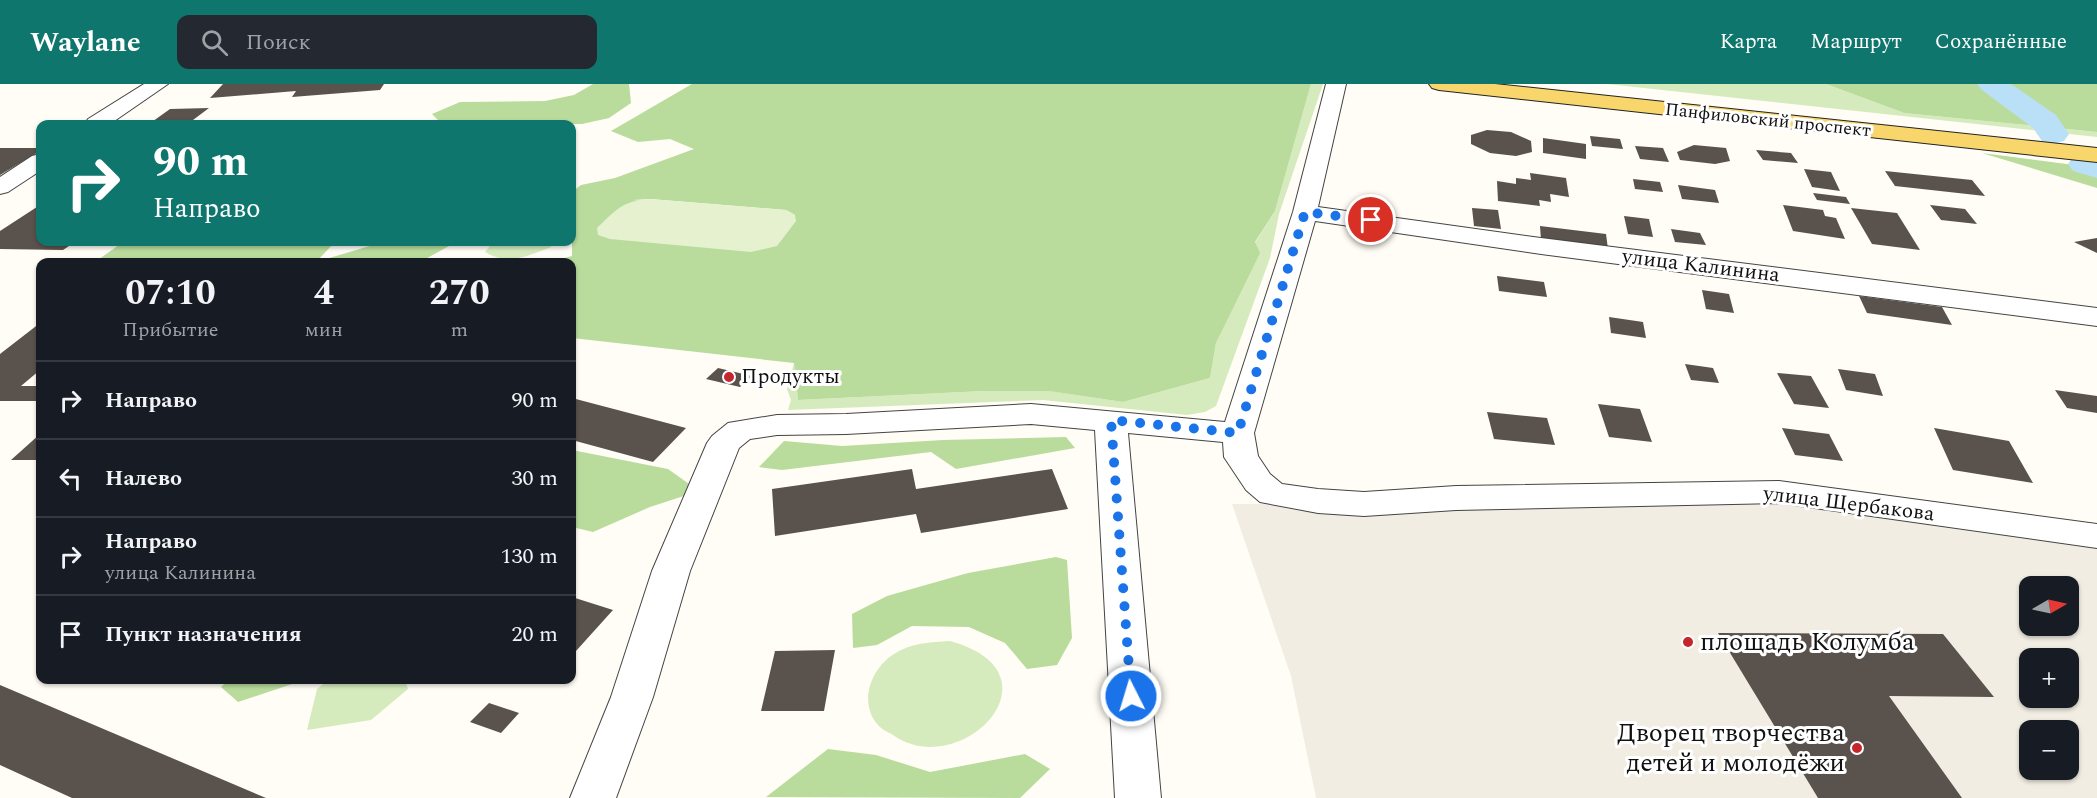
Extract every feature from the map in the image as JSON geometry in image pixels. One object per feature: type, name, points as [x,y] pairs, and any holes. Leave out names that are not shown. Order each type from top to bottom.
[{"type":"main road","name":"Панфиловский проспект","points":[[1439,84],[2097,155]]},
{"type":"main road","name":"Панфиловский проспект","points":[[1515,84],[2097,145]]},
{"type":"street","points":[[102,120],[158,84]]},
{"type":"street","points":[[593,798],[632,697],[671,571],[724,443],[740,430],[777,425],[846,424],[1031,414],[1238,433],[1305,212],[1336,84]]},
{"type":"street","points":[[0,187],[36,164]]},
{"type":"street","name":"улица Калинина","points":[[1305,212],[1541,246],[2097,317]]},
{"type":"street","points":[[1111,420],[1138,798]]},
{"type":"street","name":"улица Щербакова","points":[[1238,433],[1241,457],[1258,482],[1272,494],[1322,501],[1364,504],[1456,498],[1779,492],[2097,536]]},
{"type":"green space","points":[[593,84],[629,84],[631,103],[609,118],[582,124],[576,124],[576,120],[438,120],[432,114],[460,102],[545,101],[574,95]]},
{"type":"green space","points":[[692,84],[1311,84],[1275,211],[1255,242],[1260,253],[1216,343],[1210,378],[1123,402],[1049,391],[984,391],[798,400],[794,363],[576,338],[576,258],[565,258],[572,256],[572,246],[576,246],[576,189],[581,185],[615,178],[694,149],[670,139],[638,142],[611,131]],"holes":[[[650,199],[786,210],[795,215],[633,200]]]},
{"type":"green space","points":[[1311,84],[1323,84],[1279,214],[1270,258],[1216,406],[1205,412],[1187,415],[1043,400],[788,410],[791,400],[787,389],[794,363],[798,400],[984,391],[1050,391],[1123,402],[1210,378],[1216,343],[1231,310],[1255,243],[1275,211]]},
{"type":"green space","points":[[1607,84],[1826,84],[1904,113],[2097,132],[2097,137]]},
{"type":"green space","points":[[1826,84],[2097,84],[2097,132],[1904,113]]},
{"type":"green space","points":[[1982,153],[2097,168],[2097,188]]},
{"type":"green space","points":[[650,199],[786,210],[795,215],[796,221],[777,246],[751,252],[610,239],[598,235],[597,228],[620,208],[626,204]]},
{"type":"green space","points":[[117,246],[331,246],[320,258],[101,258]]},
{"type":"green space","points":[[370,246],[449,246],[427,258],[329,258]]},
{"type":"green space","points":[[490,246],[551,246],[518,258],[502,258],[485,252]]},
{"type":"green space","points":[[1066,437],[1075,448],[956,469],[931,452],[782,470],[759,467],[784,441],[842,446],[943,440]]},
{"type":"green space","points":[[576,451],[668,469],[699,491],[650,507],[593,532],[576,528]]},
{"type":"green space","points":[[1056,557],[1067,560],[1072,638],[1057,665],[1027,669],[1005,643],[969,627],[912,626],[877,645],[853,648],[852,614],[887,596],[968,573]]},
{"type":"green space","points":[[950,641],[984,656],[1000,676],[1001,697],[991,718],[972,735],[947,745],[920,746],[881,728],[872,716],[868,697],[870,686],[879,668],[894,654],[907,647]]},
{"type":"green space","points":[[224,684],[292,684],[238,702],[221,687]]},
{"type":"green space","points":[[323,684],[406,684],[408,689],[371,720],[307,730],[317,689]]},
{"type":"green space","points":[[828,749],[876,755],[930,772],[1025,754],[1050,769],[1020,798],[766,797]]},
{"type":"shaded area","name":"площадь Колумба","points":[[1792,501],[2097,542],[2097,798],[1316,798],[1291,676],[1232,504]]},
{"type":"building","points":[[223,84],[384,84],[380,90],[292,97],[296,91],[210,98]]},
{"type":"building","points":[[209,108],[193,120],[155,120],[170,109]]},
{"type":"building","points":[[1487,130],[1511,132],[1531,141],[1532,152],[1516,156],[1490,153],[1471,144],[1471,135]]},
{"type":"building","points":[[1590,136],[1620,139],[1623,149],[1592,146]]},
{"type":"building","points":[[1543,138],[1586,144],[1586,159],[1543,153]]},
{"type":"building","points":[[1694,145],[1726,148],[1730,161],[1715,164],[1680,160],[1677,152]]},
{"type":"building","points":[[1635,146],[1663,148],[1669,162],[1640,159]]},
{"type":"building","points":[[0,148],[36,148],[36,153],[0,175]]},
{"type":"building","points":[[1756,150],[1791,153],[1798,163],[1763,160]]},
{"type":"building","points":[[1804,169],[1831,172],[1840,191],[1812,187]]},
{"type":"building","points":[[1885,171],[1972,180],[1985,196],[1895,186]]},
{"type":"building","points":[[1530,173],[1566,178],[1569,197],[1550,194],[1551,202],[1539,200],[1540,206],[1498,201],[1497,181],[1516,184],[1516,178],[1531,180]]},
{"type":"building","points":[[1633,179],[1660,182],[1663,192],[1635,189]]},
{"type":"building","points":[[1678,185],[1715,190],[1719,203],[1682,199]]},
{"type":"building","points":[[1813,193],[1846,197],[1850,204],[1817,200]]},
{"type":"building","points":[[1783,205],[1823,210],[1825,216],[1836,218],[1845,239],[1793,231]]},
{"type":"building","points":[[1930,205],[1965,209],[1977,224],[1941,220]]},
{"type":"building","points":[[36,208],[36,246],[69,246],[63,250],[0,249],[0,231]]},
{"type":"building","points":[[1472,208],[1498,210],[1501,229],[1474,226]]},
{"type":"building","points":[[1851,208],[1897,213],[1920,250],[1872,244]]},
{"type":"building","points":[[1624,216],[1649,219],[1653,237],[1628,234]]},
{"type":"building","points":[[1540,226],[1606,234],[1608,249],[1541,240]]},
{"type":"building","points":[[1671,229],[1700,233],[1706,245],[1675,242]]},
{"type":"building","points":[[2097,238],[2097,253],[2074,242]]},
{"type":"building","points":[[1497,276],[1544,282],[1547,297],[1499,291]]},
{"type":"building","points":[[1702,290],[1729,294],[1734,313],[1706,309]]},
{"type":"building","points":[[1859,296],[1942,307],[1952,325],[1867,313]]},
{"type":"building","points":[[1609,317],[1643,322],[1646,338],[1611,333]]},
{"type":"building","points":[[36,326],[36,373],[21,386],[36,386],[36,401],[0,401],[0,354]]},
{"type":"building","points":[[1685,364],[1713,368],[1719,383],[1691,380]]},
{"type":"building","name":"Продукты","points":[[718,368],[752,376],[740,387],[706,379]]},
{"type":"building","points":[[1838,369],[1875,374],[1883,396],[1846,390]]},
{"type":"building","points":[[1777,373],[1811,376],[1829,408],[1794,404]]},
{"type":"building","points":[[2055,390],[2097,396],[2097,413],[2067,408]]},
{"type":"building","points":[[576,399],[686,428],[653,462],[576,441]]},
{"type":"building","points":[[1598,404],[1640,409],[1652,442],[1609,437]]},
{"type":"building","points":[[1487,412],[1547,418],[1555,445],[1494,439]]},
{"type":"building","points":[[1782,428],[1829,434],[1843,461],[1795,455]]},
{"type":"building","points":[[1934,428],[2009,441],[2033,483],[1953,470]]},
{"type":"building","points":[[36,438],[36,460],[11,460]]},
{"type":"building","points":[[912,469],[916,489],[1052,469],[1068,509],[921,533],[916,514],[775,536],[772,489]]},
{"type":"building","points":[[576,598],[613,610],[576,651]]},
{"type":"building","name":"Дворец творчества детей и молодёжи","points":[[1718,633],[1943,634],[1994,697],[1889,696],[1962,798],[1818,798]]},
{"type":"building","points":[[835,650],[824,711],[761,711],[775,651]]},
{"type":"building","points":[[0,685],[266,798],[72,798],[0,765]]},
{"type":"building","points":[[489,703],[519,713],[501,733],[470,722]]},
{"type":"waterway","points":[[1992,84],[2045,122],[2053,134]]},
{"type":"waterway","points":[[2085,164],[2097,168]]},
{"type":"place","name":"Продукты","points":[[729,377]]},
{"type":"place","name":"площадь Колумба","points":[[1688,642]]},
{"type":"place","name":"Дворец творчества детей и молодёжи","points":[[1857,748]]},
{"type":"route","points":[[1131,696],[1111,420],[1238,433],[1305,212],[1371,220]]}]
